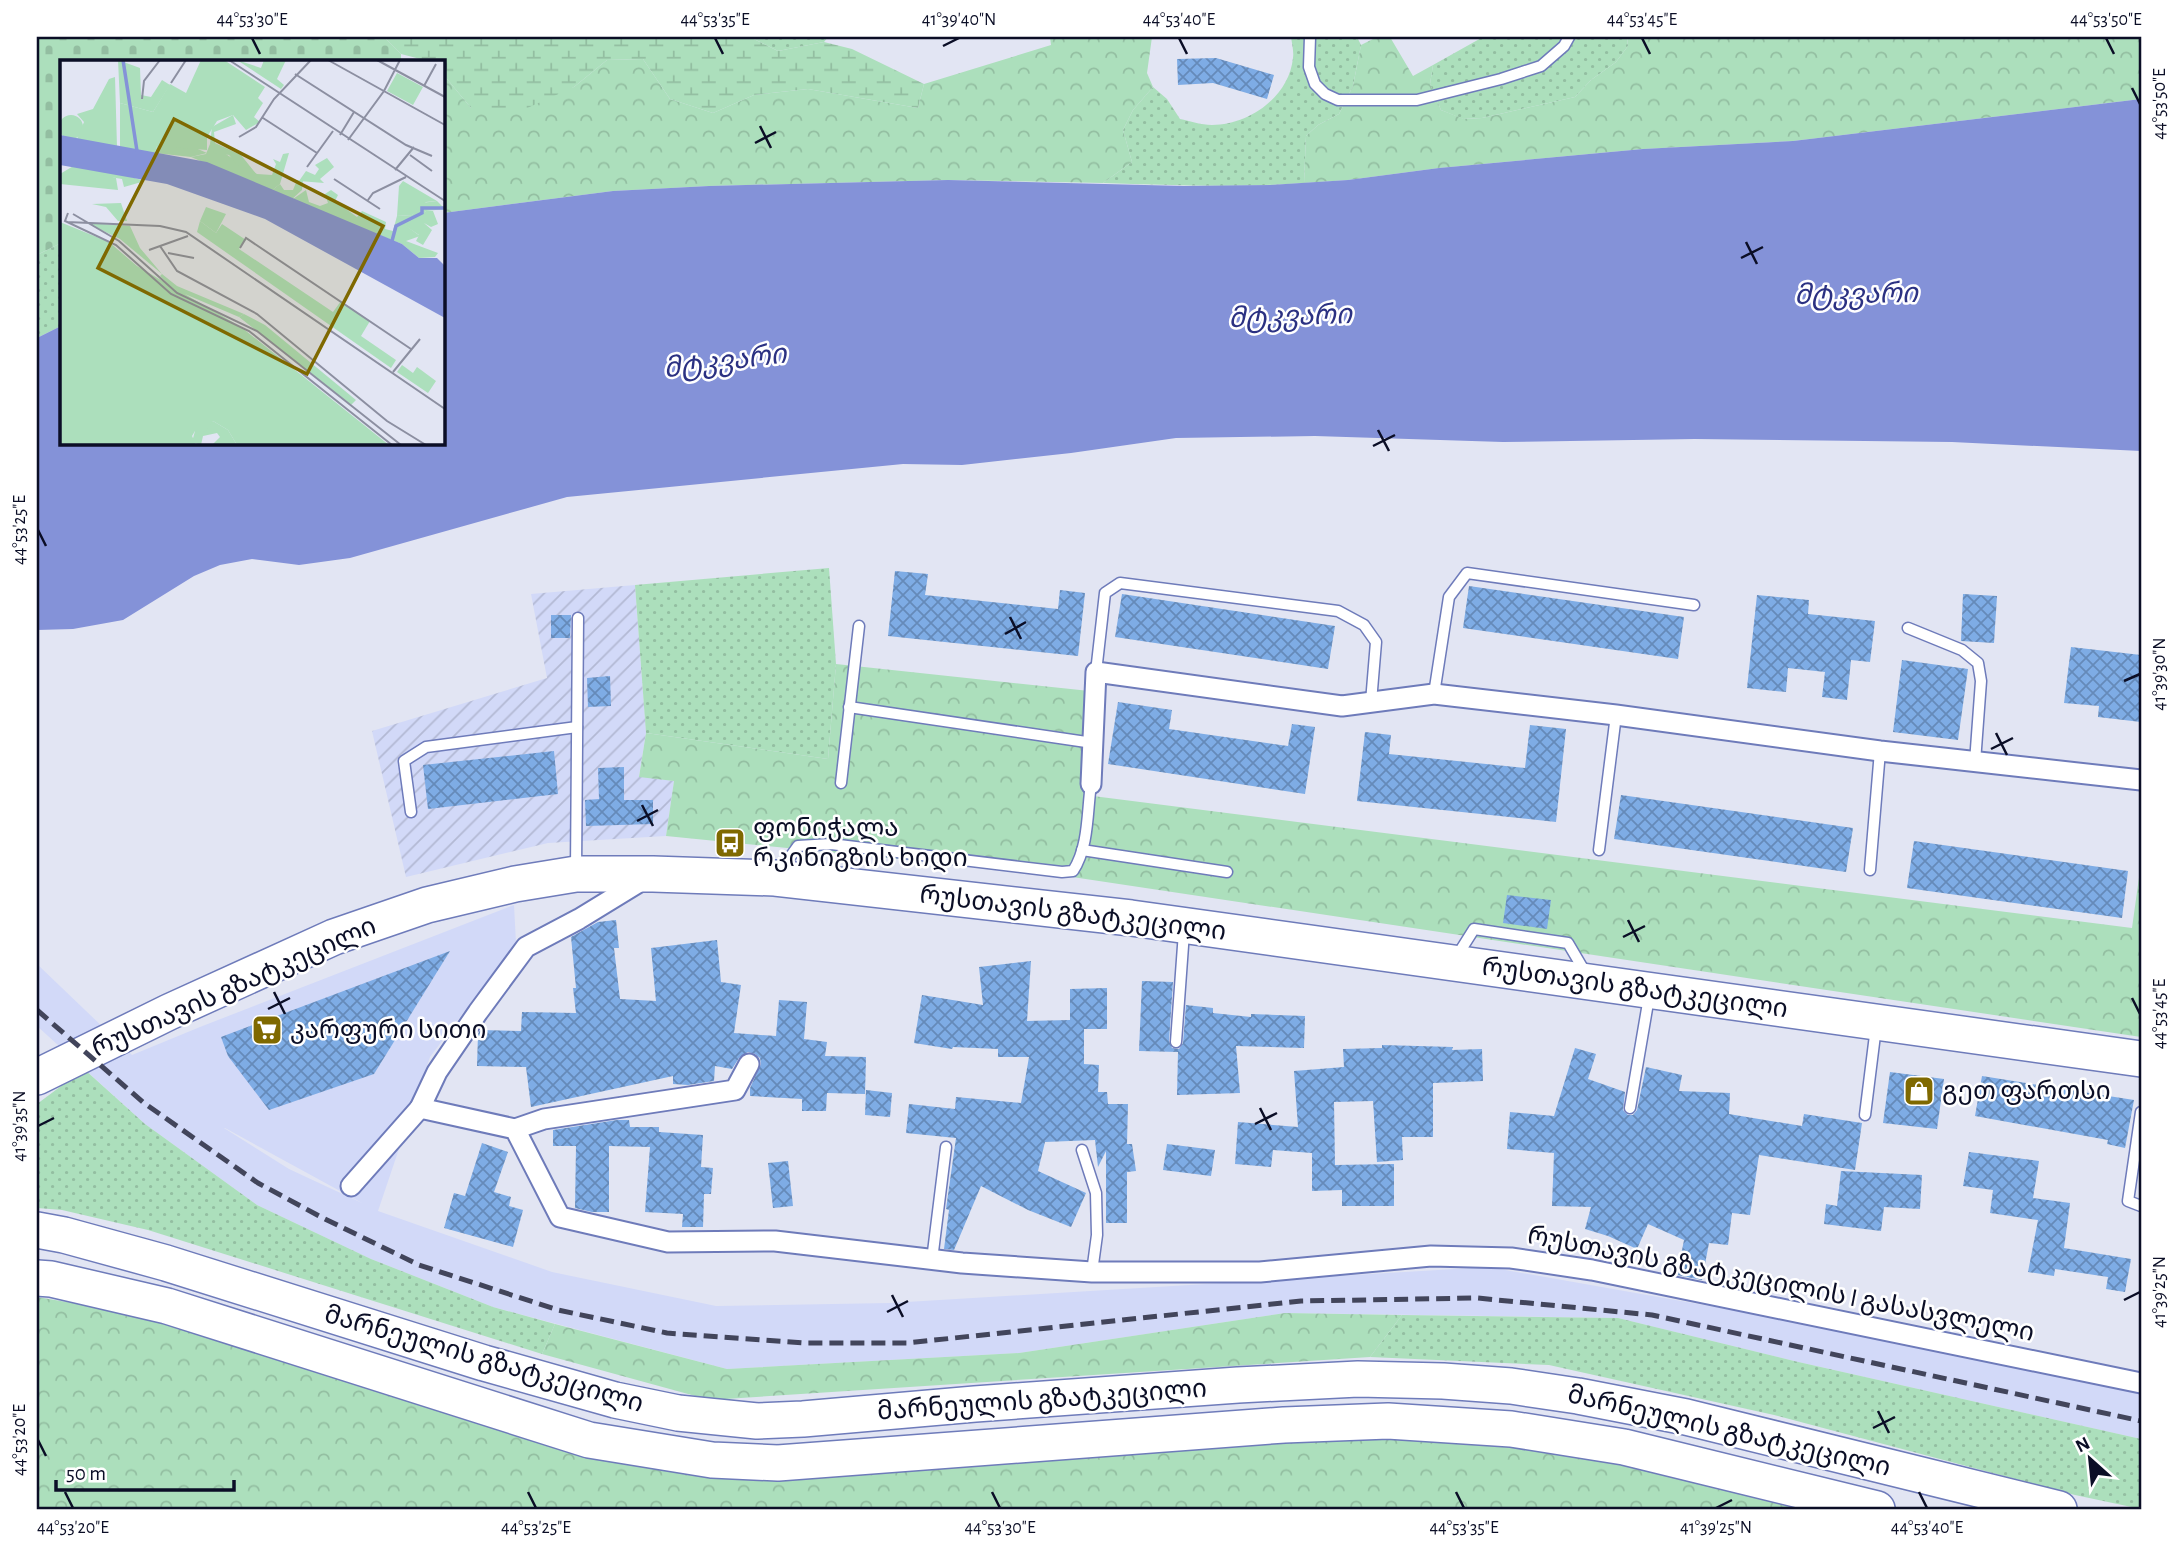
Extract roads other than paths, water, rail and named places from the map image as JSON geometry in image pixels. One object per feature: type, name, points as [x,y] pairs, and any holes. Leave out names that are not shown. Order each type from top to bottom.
[{"type":"highway","name":"რუსთავის გზატკეცილი","points":[[37,1077],[169,1012],[334,937],[427,905],[515,884],[576,874],[775,878],[1184,925],[2141,1059]]},
{"type":"highway","name":"მარნეულის გზატკეცილი","points":[[37,1230],[166,1263],[484,1363],[615,1400],[678,1413],[757,1421],[792,1420],[1238,1385],[1358,1379],[1443,1381],[1511,1386],[1686,1417],[2059,1509]]},
{"type":"highway","name":"მარნეულის გზატკეცილი","points":[[37,1278],[167,1306],[589,1440],[712,1460],[778,1463],[1270,1426],[1388,1421],[1511,1429],[1624,1447],[1877,1509]]},
{"type":"street","points":[[1091,783],[1096,672],[1342,706],[1434,694],[1616,715],[1880,751],[2141,780]]},
{"type":"street","points":[[351,1186],[420,1108],[437,1072],[526,947],[579,919],[653,874]]},
{"type":"street","points":[[420,1108],[515,1129],[544,1119],[735,1090],[749,1065]]},
{"type":"street","name":"რუსთავის გზატკეცილის I გასასვლელი","points":[[515,1129],[560,1217],[668,1242],[775,1241],[932,1260],[1092,1272],[1260,1272],[1431,1256],[1511,1258],[1592,1270],[2141,1383]]},
{"type":"lane","points":[[1310,37],[1309,67],[1315,84],[1325,94],[1338,100],[1416,100],[1501,79],[1541,66],[1564,46],[1569,37]]},
{"type":"lane","points":[[1434,694],[1449,597],[1467,573],[1694,605]]},
{"type":"lane","points":[[1096,672],[1105,593],[1120,583],[1338,611],[1364,625],[1376,642],[1371,702]]},
{"type":"lane","points":[[576,874],[578,618]]},
{"type":"lane","points":[[841,783],[859,626]]},
{"type":"lane","points":[[1908,628],[1962,650],[1978,663],[1981,681],[1975,762]]},
{"type":"lane","points":[[849,708],[1093,743]]},
{"type":"lane","points":[[1599,850],[1616,715]]},
{"type":"lane","points":[[411,812],[404,761],[426,747],[577,727]]},
{"type":"lane","points":[[1870,870],[1880,751]]},
{"type":"lane","points":[[775,878],[798,846],[831,844],[1062,872],[1073,871],[1082,850],[1091,783]]},
{"type":"lane","points":[[1082,850],[1227,872]]},
{"type":"lane","points":[[1176,1042],[1184,925]]},
{"type":"lane","points":[[1630,1108],[1650,990]]},
{"type":"lane","points":[[1865,1115],[1877,1023]]},
{"type":"lane","points":[[2141,1112],[2129,1202],[2141,1206]]},
{"type":"lane","points":[[932,1260],[946,1147]]},
{"type":"lane","points":[[1082,1150],[1096,1193],[1097,1235],[1092,1272]]},
{"type":"water","name":"მტკვარი","points":[[2141,99],[2141,451],[1952,442],[1695,439],[1503,442],[1315,436],[1176,438],[962,465],[903,464],[567,497],[350,558],[299,565],[252,559],[220,565],[194,576],[123,620],[73,629],[37,630],[37,338],[60,326],[60,444],[444,444],[444,213],[613,191],[709,186],[948,180],[1184,186],[1270,185],[1348,180],[1439,168],[1643,149],[1793,141]]},
{"type":"railway","points":[[37,1010],[144,1103],[258,1183],[321,1217],[419,1265],[558,1310],[667,1333],[805,1343],[907,1343],[1301,1301],[1477,1298],[1652,1315],[2141,1421]]},
{"type":"place","name":"ფონიჭალა რკინიგზის ხიდი","points":[[730,843]]},
{"type":"place","name":"კარფური სითი","points":[[267,1030]]},
{"type":"place","name":"გეთ ფართსი","points":[[1919,1091]]}]
